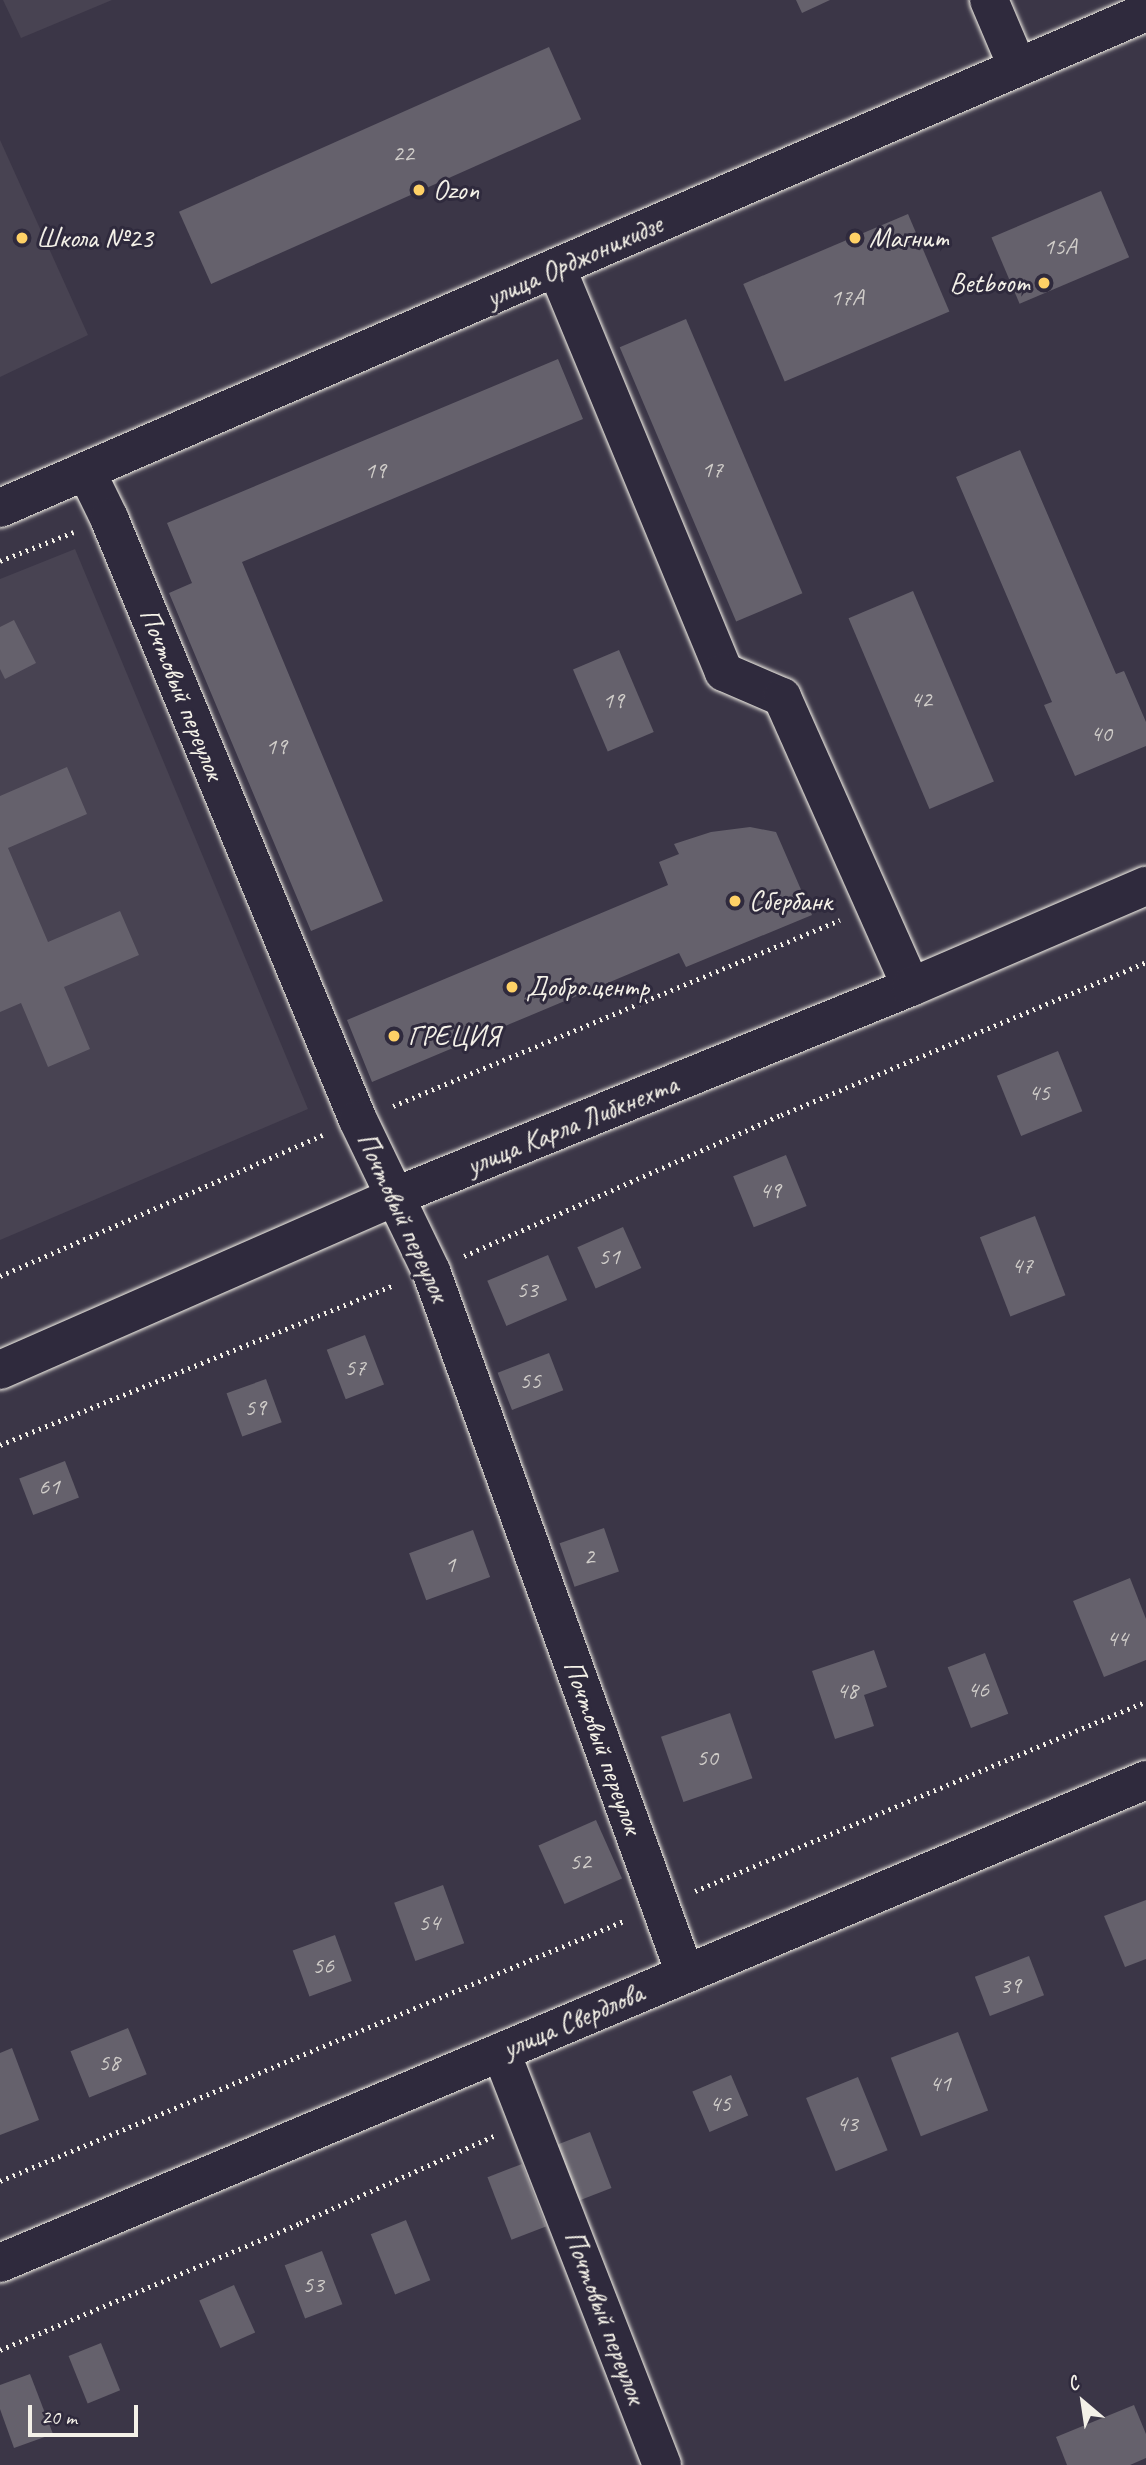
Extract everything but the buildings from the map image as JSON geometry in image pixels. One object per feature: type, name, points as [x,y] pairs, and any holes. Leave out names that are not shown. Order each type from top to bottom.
[{"type":"street","points":[[989,0],[1017,66]]},
{"type":"street","name":"улица Орджоникидзе","points":[[0,508],[88,473],[1146,12]]},
{"type":"street","points":[[557,269],[724,672],[782,697],[911,987]]},
{"type":"street","name":"Почтовый переулок","points":[[88,473],[358,1120],[431,1271],[685,1974]]},
{"type":"street","name":"улица Карла Либкнехта","points":[[0,1370],[396,1196],[911,987],[1146,886]]},
{"type":"street","name":"улица Свердлова","points":[[0,2263],[1146,1780]]},
{"type":"street","name":"Почтовый переулок","points":[[501,2052],[662,2465]]},
{"type":"path","points":[[0,561],[109,518]]},
{"type":"path","points":[[0,1276],[358,1120],[671,993],[874,905]]},
{"type":"path","points":[[0,1445],[431,1271],[781,1115],[1146,962]]},
{"type":"path","points":[[0,2181],[1146,1701]]},
{"type":"path","points":[[0,2350],[300,2223],[528,2121]]},
{"type":"shaded area","points":[[3,0],[112,0],[21,38]]},
{"type":"shaded area","name":"Школа №23","points":[[0,140],[88,335],[0,377]]},
{"type":"shaded area","points":[[75,549],[308,1109],[0,1240],[0,579]]},
{"type":"place","name":"Ozon","points":[[419,190]]},
{"type":"place","name":"Школа №23","points":[[22,238]]},
{"type":"place","name":"Магнит","points":[[855,238]]},
{"type":"place","name":"Betboom","points":[[1044,283]]},
{"type":"place","name":"Сбербанк","points":[[735,901]]},
{"type":"place","name":"Добро.центр","points":[[512,987]]},
{"type":"place","name":"ГРЕЦИЯ","points":[[394,1036]]}]
